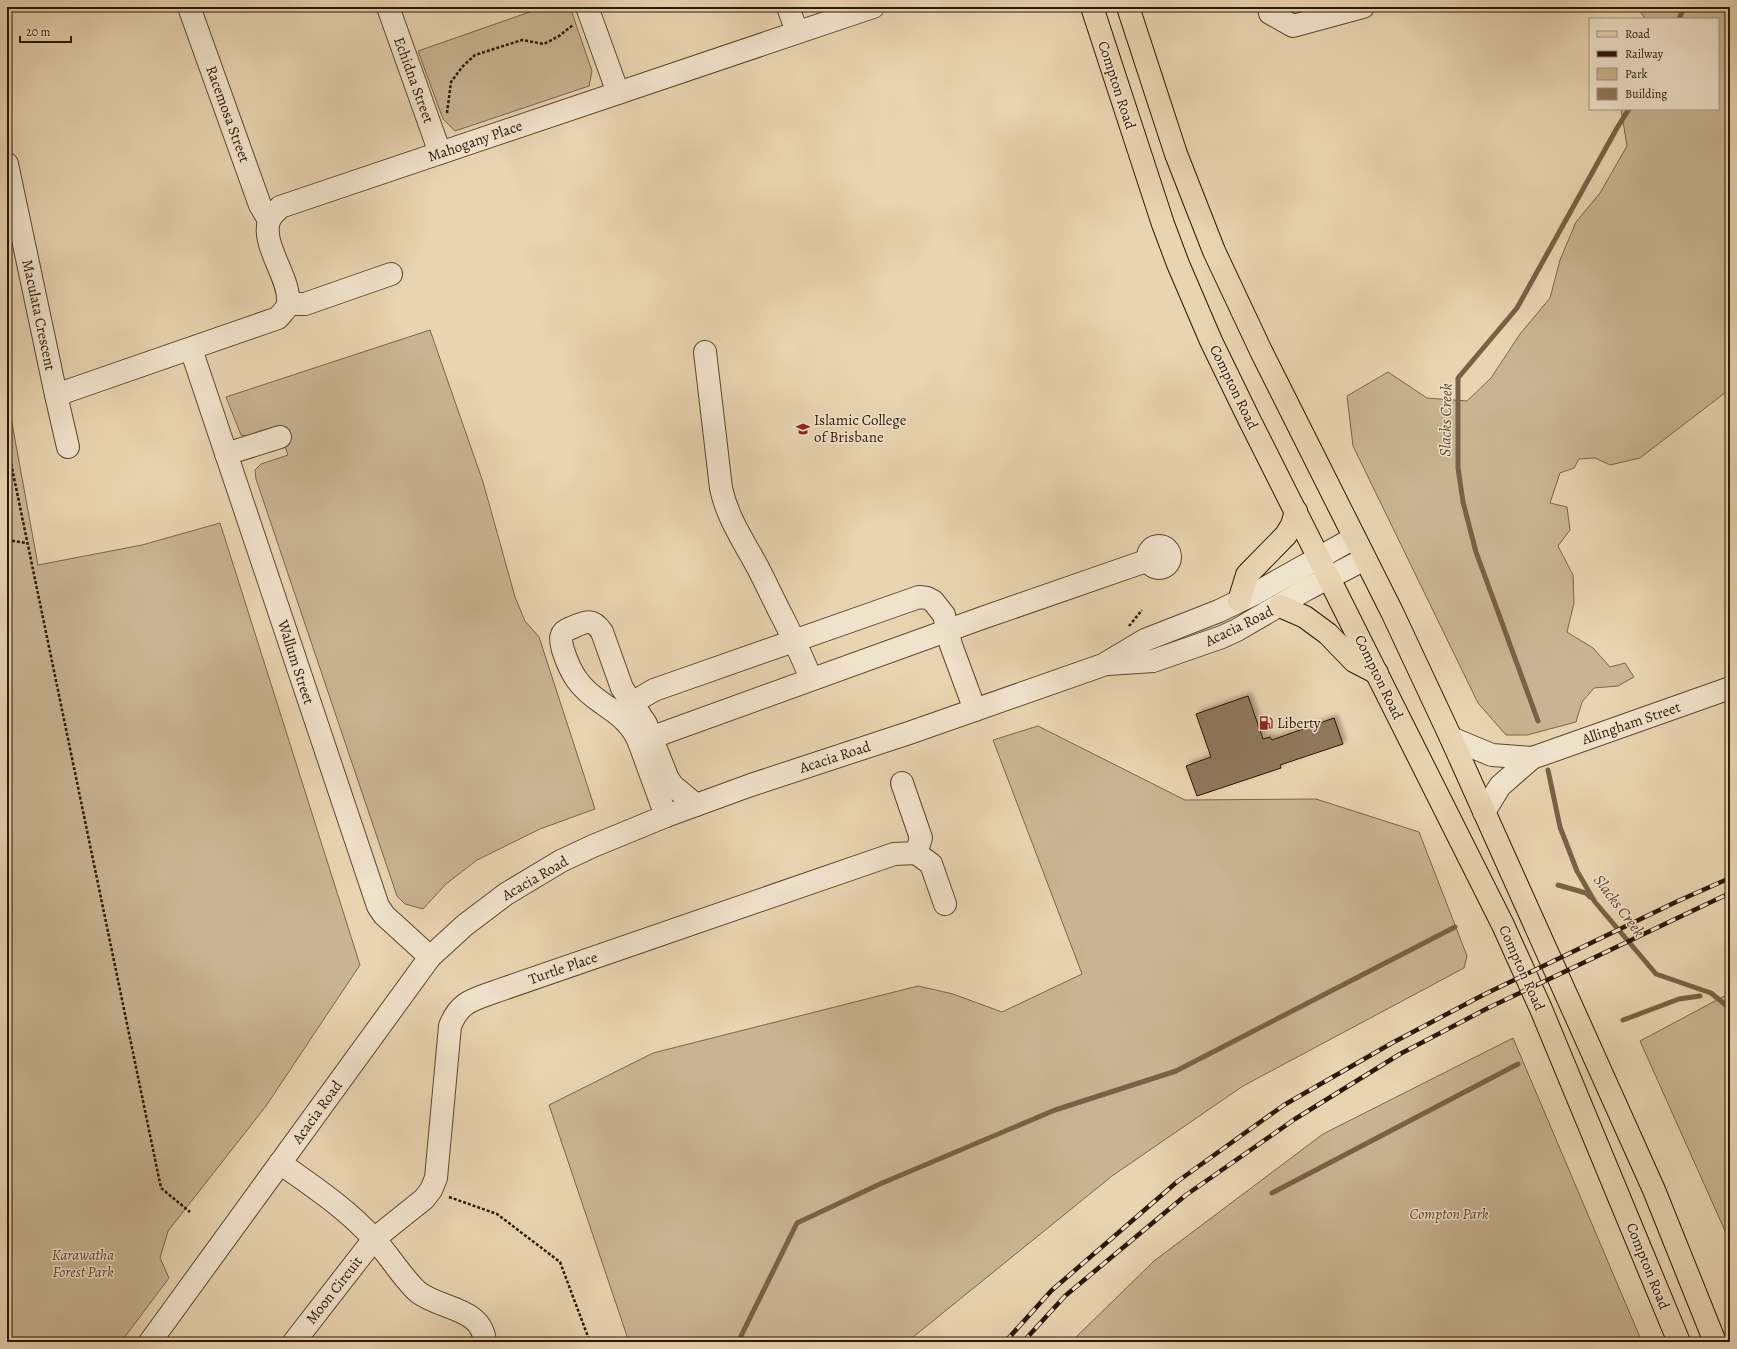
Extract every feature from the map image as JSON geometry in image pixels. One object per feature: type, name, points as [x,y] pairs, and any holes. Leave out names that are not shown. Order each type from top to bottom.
[{"type":"main road","name":"Compton Road","points":[[1092,7],[1149,182],[1178,264],[1215,348],[1516,954],[1541,1009],[1679,1342]]},
{"type":"main road","name":"Compton Road","points":[[1128,7],[1176,154],[1214,251],[1261,352],[1392,612],[1451,738],[1654,1190],[1715,1342]]},
{"type":"main road","points":[[1239,601],[1247,575],[1286,535],[1292,525],[1296,511]]},
{"type":"main road","points":[[1280,606],[1305,616],[1328,634],[1354,661],[1377,674]]},
{"type":"main road","points":[[1667,1314],[1672,1289],[1665,1271],[1665,1263],[1672,1256],[1679,1253]]},
{"type":"street","name":"Racemosa Street","points":[[189,7],[260,205],[269,220]]},
{"type":"street","name":"Echidna Street","points":[[388,7],[440,153]]},
{"type":"street","points":[[788,7],[797,32]]},
{"type":"street","name":"Mahogany Place","points":[[269,220],[280,207],[873,7]]},
{"type":"street","points":[[1268,7],[1270,12],[1293,26],[1363,7]]},
{"type":"street","points":[[588,9],[618,93]]},
{"type":"street","name":"Maculata Crescent","points":[[7,164],[68,448]]},
{"type":"street","points":[[56,395],[278,318],[288,304],[288,292],[270,242],[268,227],[269,220]]},
{"type":"street","points":[[288,304],[305,304],[391,274]]},
{"type":"street","name":"Wallum Street","points":[[191,349],[378,906],[384,915],[395,926],[430,957]]},
{"type":"street","points":[[705,352],[724,503],[731,520],[767,584],[782,618],[795,640],[811,679]]},
{"type":"street","points":[[226,454],[280,437]]},
{"type":"street","name":"Acacia Road","points":[[150,1342],[430,957],[465,925],[506,894],[562,861],[593,846],[666,816],[975,710],[1103,664],[1145,640],[1239,601],[1354,538]]},
{"type":"street","name":"Acacia Road","points":[[1103,664],[1153,661],[1237,630],[1365,559]]},
{"type":"street","points":[[646,740],[811,679],[1149,560]]},
{"type":"street","points":[[632,703],[654,690],[919,598],[927,598],[937,604],[944,615],[951,645],[975,710]]},
{"type":"street","points":[[666,816],[646,740],[646,724],[622,688],[602,632],[597,624],[588,622],[570,628],[562,633],[560,641],[569,668],[580,686],[618,714],[634,732],[646,740],[673,786],[696,805]]},
{"type":"street","name":"Allingham Street","points":[[1484,812],[1500,786],[1532,758],[1730,688]]},
{"type":"street","name":"Allingham Street","points":[[1451,738],[1492,756],[1532,758]]},
{"type":"street","points":[[902,783],[921,838],[916,853],[931,864],[945,904]]},
{"type":"street","name":"Turtle Place","points":[[432,1190],[436,1178],[450,1026],[455,1014],[461,1006],[472,1000],[497,991],[894,854],[916,853]]},
{"type":"street","name":"Moon Circuit","points":[[280,1163],[357,1221],[417,1291],[426,1298],[468,1315],[476,1321],[482,1328],[485,1342]]},
{"type":"street","points":[[374,1239],[424,1199],[432,1190]]},
{"type":"street","name":"Moon Circuit","points":[[294,1342],[374,1239]]},
{"type":"path","points":[[430,127],[448,121],[447,105],[451,82],[463,66],[475,55],[522,40],[544,44],[559,36],[588,9]]},
{"type":"path","points":[[7,444],[161,1188],[190,1212]]},
{"type":"path","points":[[7,540],[27,543]]},
{"type":"path","points":[[432,1190],[497,1214],[560,1262],[590,1342]]},
{"type":"green space","points":[[544,7],[570,7],[592,71],[589,86],[455,131],[443,119],[418,51]]},
{"type":"green space","points":[[1638,7],[1730,7],[1730,389],[1640,458],[1610,465],[1595,458],[1579,459],[1574,468],[1560,473],[1550,503],[1567,507],[1570,530],[1558,546],[1573,575],[1574,603],[1567,632],[1593,648],[1610,667],[1625,663],[1634,677],[1618,686],[1594,688],[1582,702],[1576,722],[1527,735],[1506,735],[1478,703],[1353,446],[1347,396],[1388,372],[1427,398],[1467,401],[1491,378],[1520,334],[1550,298],[1560,260],[1576,222],[1600,193],[1627,146],[1621,110],[1719,110],[1719,18],[1644,18]]},
{"type":"green space","points":[[430,330],[483,482],[515,597],[525,621],[539,637],[595,809],[540,829],[477,860],[446,884],[423,909],[405,904],[397,896],[256,479],[255,470],[261,464],[288,455],[278,426],[248,436],[241,435],[226,397]]},
{"type":"green space","name":"Karawatha Forest Park","points":[[7,396],[38,565],[142,545],[220,523],[360,965],[266,1106],[168,1231],[160,1258],[169,1278],[121,1342],[7,1342]]},
{"type":"green space","points":[[1038,726],[1185,800],[1316,799],[1419,832],[1467,956],[1464,968],[1243,1086],[1112,1176],[907,1342],[629,1342],[549,1105],[653,1053],[918,986],[953,994],[1002,1012],[1082,974],[993,740]]},
{"type":"green space","points":[[1730,993],[1730,1242],[1640,1041]]},
{"type":"green space","name":"Compton Park","points":[[1513,1038],[1642,1342],[1071,1342],[1154,1261],[1323,1134]]},
{"type":"building","points":[[1248,696],[1263,739],[1270,737],[1272,740],[1334,718],[1343,744],[1280,765],[1281,768],[1197,796],[1186,766],[1211,757],[1196,714]]},
{"type":"waterway","name":"Slacks Creek","points":[[1679,18],[1684,7]]},
{"type":"waterway","name":"Slacks Creek","points":[[1538,721],[1476,552],[1463,502],[1458,468],[1458,378],[1517,308],[1628,110]]},
{"type":"waterway","name":"Slacks Creek","points":[[1548,770],[1560,827],[1577,871],[1595,902],[1656,974],[1711,993],[1727,1006],[1730,1006]]},
{"type":"waterway","points":[[1558,885],[1586,893],[1590,897]]},
{"type":"waterway","points":[[738,1342],[797,1223],[880,1184],[1055,1110],[1176,1071],[1455,927]]},
{"type":"waterway","points":[[1623,1020],[1679,999],[1700,996]]},
{"type":"waterway","points":[[1272,1193],[1518,1064]]},
{"type":"railway","points":[[1005,1342],[1051,1291],[1178,1181],[1284,1105],[1392,1043],[1483,995],[1678,901],[1730,878]]},
{"type":"railway","points":[[1023,1342],[1065,1296],[1186,1195],[1295,1119],[1400,1054],[1488,1008],[1730,893]]},
{"type":"place","name":"Islamic College of Brisbane","points":[[803,429]]},
{"type":"place","name":"Liberty","points":[[1266,723]]}]
